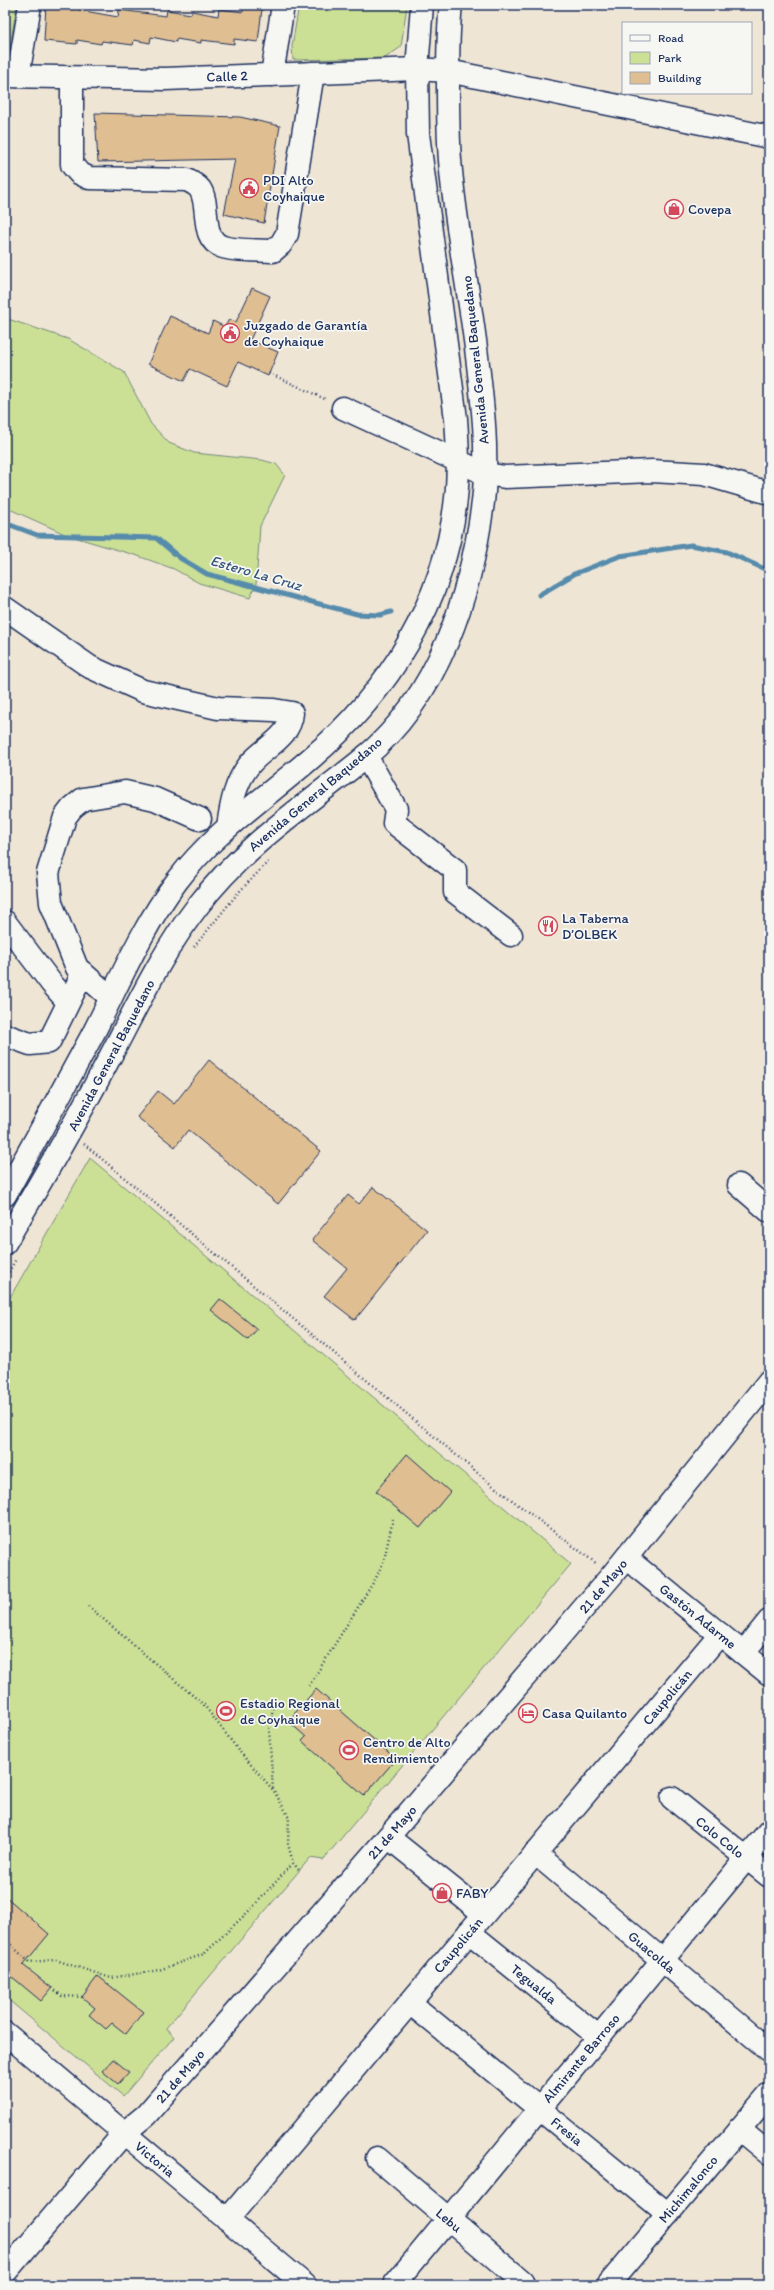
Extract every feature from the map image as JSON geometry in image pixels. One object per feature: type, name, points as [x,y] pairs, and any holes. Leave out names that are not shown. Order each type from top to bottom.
[{"type":"street","points":[[11,76],[30,5]]},
{"type":"street","points":[[272,75],[283,5]]},
{"type":"street","name":"Avenida General Baquedano","points":[[5,1195],[110,997],[145,926],[160,903],[191,864],[228,827],[312,758],[350,723],[375,694],[402,653],[423,619],[438,581],[448,546],[456,498],[458,461],[456,419],[418,134],[417,69],[422,5]]},
{"type":"street","name":"Avenida General Baquedano","points":[[12,1248],[70,1133],[166,953],[195,910],[222,876],[248,850],[287,816],[366,756],[400,721],[421,692],[446,647],[477,539],[486,474],[481,390],[450,157],[448,70],[451,8]]},
{"type":"street","name":"Calle 2","points":[[11,76],[165,79],[417,69],[448,70],[769,137]]},
{"type":"street","points":[[72,78],[72,165],[79,173],[89,178],[187,180],[199,187],[205,198],[208,230],[212,239],[222,247],[273,251],[281,244],[287,234],[313,73]]},
{"type":"street","points":[[343,408],[486,474],[505,477],[652,470],[704,474],[769,493]]},
{"type":"street","points":[[5,608],[90,667],[143,691],[218,708],[274,710],[292,713],[291,722],[282,736],[250,764],[237,786],[230,809],[228,827]]},
{"type":"street","points":[[366,756],[396,809],[394,823],[455,870],[454,892],[512,936]]},
{"type":"street","points":[[110,997],[77,968],[51,903],[48,873],[66,817],[72,808],[83,799],[125,792],[155,800],[200,819]]},
{"type":"street","points":[[5,922],[52,984],[68,1002]]},
{"type":"street","points":[[5,1035],[30,1044],[49,1042],[83,973]]},
{"type":"street","points":[[738,1185],[769,1211]]},
{"type":"street","name":"21 de Mayo","points":[[5,2273],[124,2133],[146,2115],[388,1837],[612,1575],[769,1381]]},
{"type":"street","name":"Gastón Adarme","points":[[626,1558],[769,1674]]},
{"type":"street","points":[[743,1653],[769,1621]]},
{"type":"street","name":"Caupolicán","points":[[227,2220],[720,1634]]},
{"type":"street","name":"Colo Colo","points":[[672,1798],[769,1876]]},
{"type":"street","name":"Almirante Barroso","points":[[394,2285],[769,1831]]},
{"type":"street","points":[[388,1837],[484,1914]]},
{"type":"street","name":"Guacolda","points":[[536,1853],[769,2050]]},
{"type":"street","name":"Tegualda","points":[[469,1932],[599,2037]]},
{"type":"street","name":"Fresia","points":[[410,2003],[668,2214]]},
{"type":"street","name":"Victoria","points":[[5,2033],[305,2285]]},
{"type":"street","name":"Michimalonco","points":[[608,2285],[769,2094]]},
{"type":"street","points":[[739,2129],[769,2154]]},
{"type":"street","name":"Lebu","points":[[377,2158],[522,2282]]},
{"type":"path","points":[[269,373],[343,408]]},
{"type":"path","points":[[193,949],[238,893],[273,857]]},
{"type":"path","points":[[78,1148],[81,1142],[492,1486],[612,1575]]},
{"type":"path","points":[[5,1279],[12,1248]]},
{"type":"path","points":[[308,1686],[376,1578],[384,1560],[392,1519]]},
{"type":"path","points":[[88,1606],[204,1705],[239,1751],[274,1791],[289,1817],[288,1844],[293,1863],[299,1870]]},
{"type":"path","points":[[273,1708],[269,1729],[274,1791]]},
{"type":"path","points":[[5,1939],[29,1962],[56,1960],[111,1978],[159,1970],[204,1954],[253,1907],[293,1863]]},
{"type":"path","points":[[52,1988],[62,1996],[82,1997]]},
{"type":"green space","points":[[5,5],[17,5],[7,63],[5,63]]},
{"type":"green space","points":[[299,5],[407,5],[401,47],[385,58],[293,60],[292,46]]},
{"type":"green space","points":[[5,318],[68,339],[124,372],[151,424],[169,443],[194,453],[262,460],[276,464],[285,475],[260,526],[256,585],[250,598],[199,583],[174,569],[138,556],[67,535],[5,507]]},
{"type":"green space","name":"Estadio Regional de Coyhaique","points":[[90,1158],[571,1564],[323,1860],[310,1858],[166,2028],[174,2037],[123,2096],[5,1997],[5,1306]]},
{"type":"building","points":[[46,5],[79,5],[79,10],[118,17],[119,10],[166,16],[167,10],[191,14],[192,11],[218,16],[219,9],[243,12],[243,7],[262,9],[258,42],[234,39],[234,44],[201,40],[201,43],[176,39],[176,42],[151,37],[150,43],[134,40],[133,45],[102,41],[101,44],[77,40],[77,44],[44,41]]},
{"type":"building","name":"PDI Alto Coyhaique","points":[[95,113],[240,117],[280,126],[264,223],[224,214],[235,159],[98,162]]},
{"type":"building","points":[[252,288],[270,296],[250,340],[278,352],[268,376],[238,362],[227,386],[190,369],[184,381],[148,364],[170,316],[208,333],[213,321],[225,327],[229,319],[236,322]]},
{"type":"building","points":[[209,1060],[321,1151],[278,1204],[188,1130],[175,1147],[137,1117],[158,1091],[174,1104]]},
{"type":"building","points":[[373,1187],[427,1230],[355,1320],[324,1296],[347,1268],[312,1240],[348,1195],[359,1204]]},
{"type":"building","points":[[220,1299],[257,1329],[248,1340],[211,1310]]},
{"type":"building","points":[[407,1454],[450,1492],[420,1528],[376,1491]]},
{"type":"building","name":"Centro de Alto Rendimiento","points":[[316,1689],[396,1759],[364,1796],[302,1741],[306,1737],[288,1721]]},
{"type":"building","points":[[5,1896],[49,1934],[23,1965],[52,1988],[41,2001],[5,1971]]},
{"type":"building","points":[[98,1976],[143,2012],[126,2034],[112,2023],[106,2029],[89,2015],[95,2008],[82,1997]]},
{"type":"building","points":[[113,2059],[129,2072],[118,2084],[102,2071]]},
{"type":"waterway","name":"Estero La Cruz","points":[[5,523],[37,535],[156,538],[180,558],[207,574],[357,614],[380,615],[391,612]]},
{"type":"waterway","name":"Estero La Cruz","points":[[539,595],[574,574],[620,556],[691,545],[727,552],[769,571]]},
{"type":"place","name":"PDI Alto Coyhaique","points":[[249,188]]},
{"type":"place","name":"Covepa","points":[[674,209]]},
{"type":"place","name":"Juzgado de Garantía de Coyhaique","points":[[230,333]]},
{"type":"place","name":"La Taberna D’OLBEK","points":[[548,926]]},
{"type":"place","name":"Estadio Regional de Coyhaique","points":[[226,1711]]},
{"type":"place","name":"Casa Quilanto","points":[[528,1713]]},
{"type":"place","name":"Centro de Alto Rendimiento","points":[[349,1750]]},
{"type":"place","name":"FABY","points":[[442,1893]]}]
